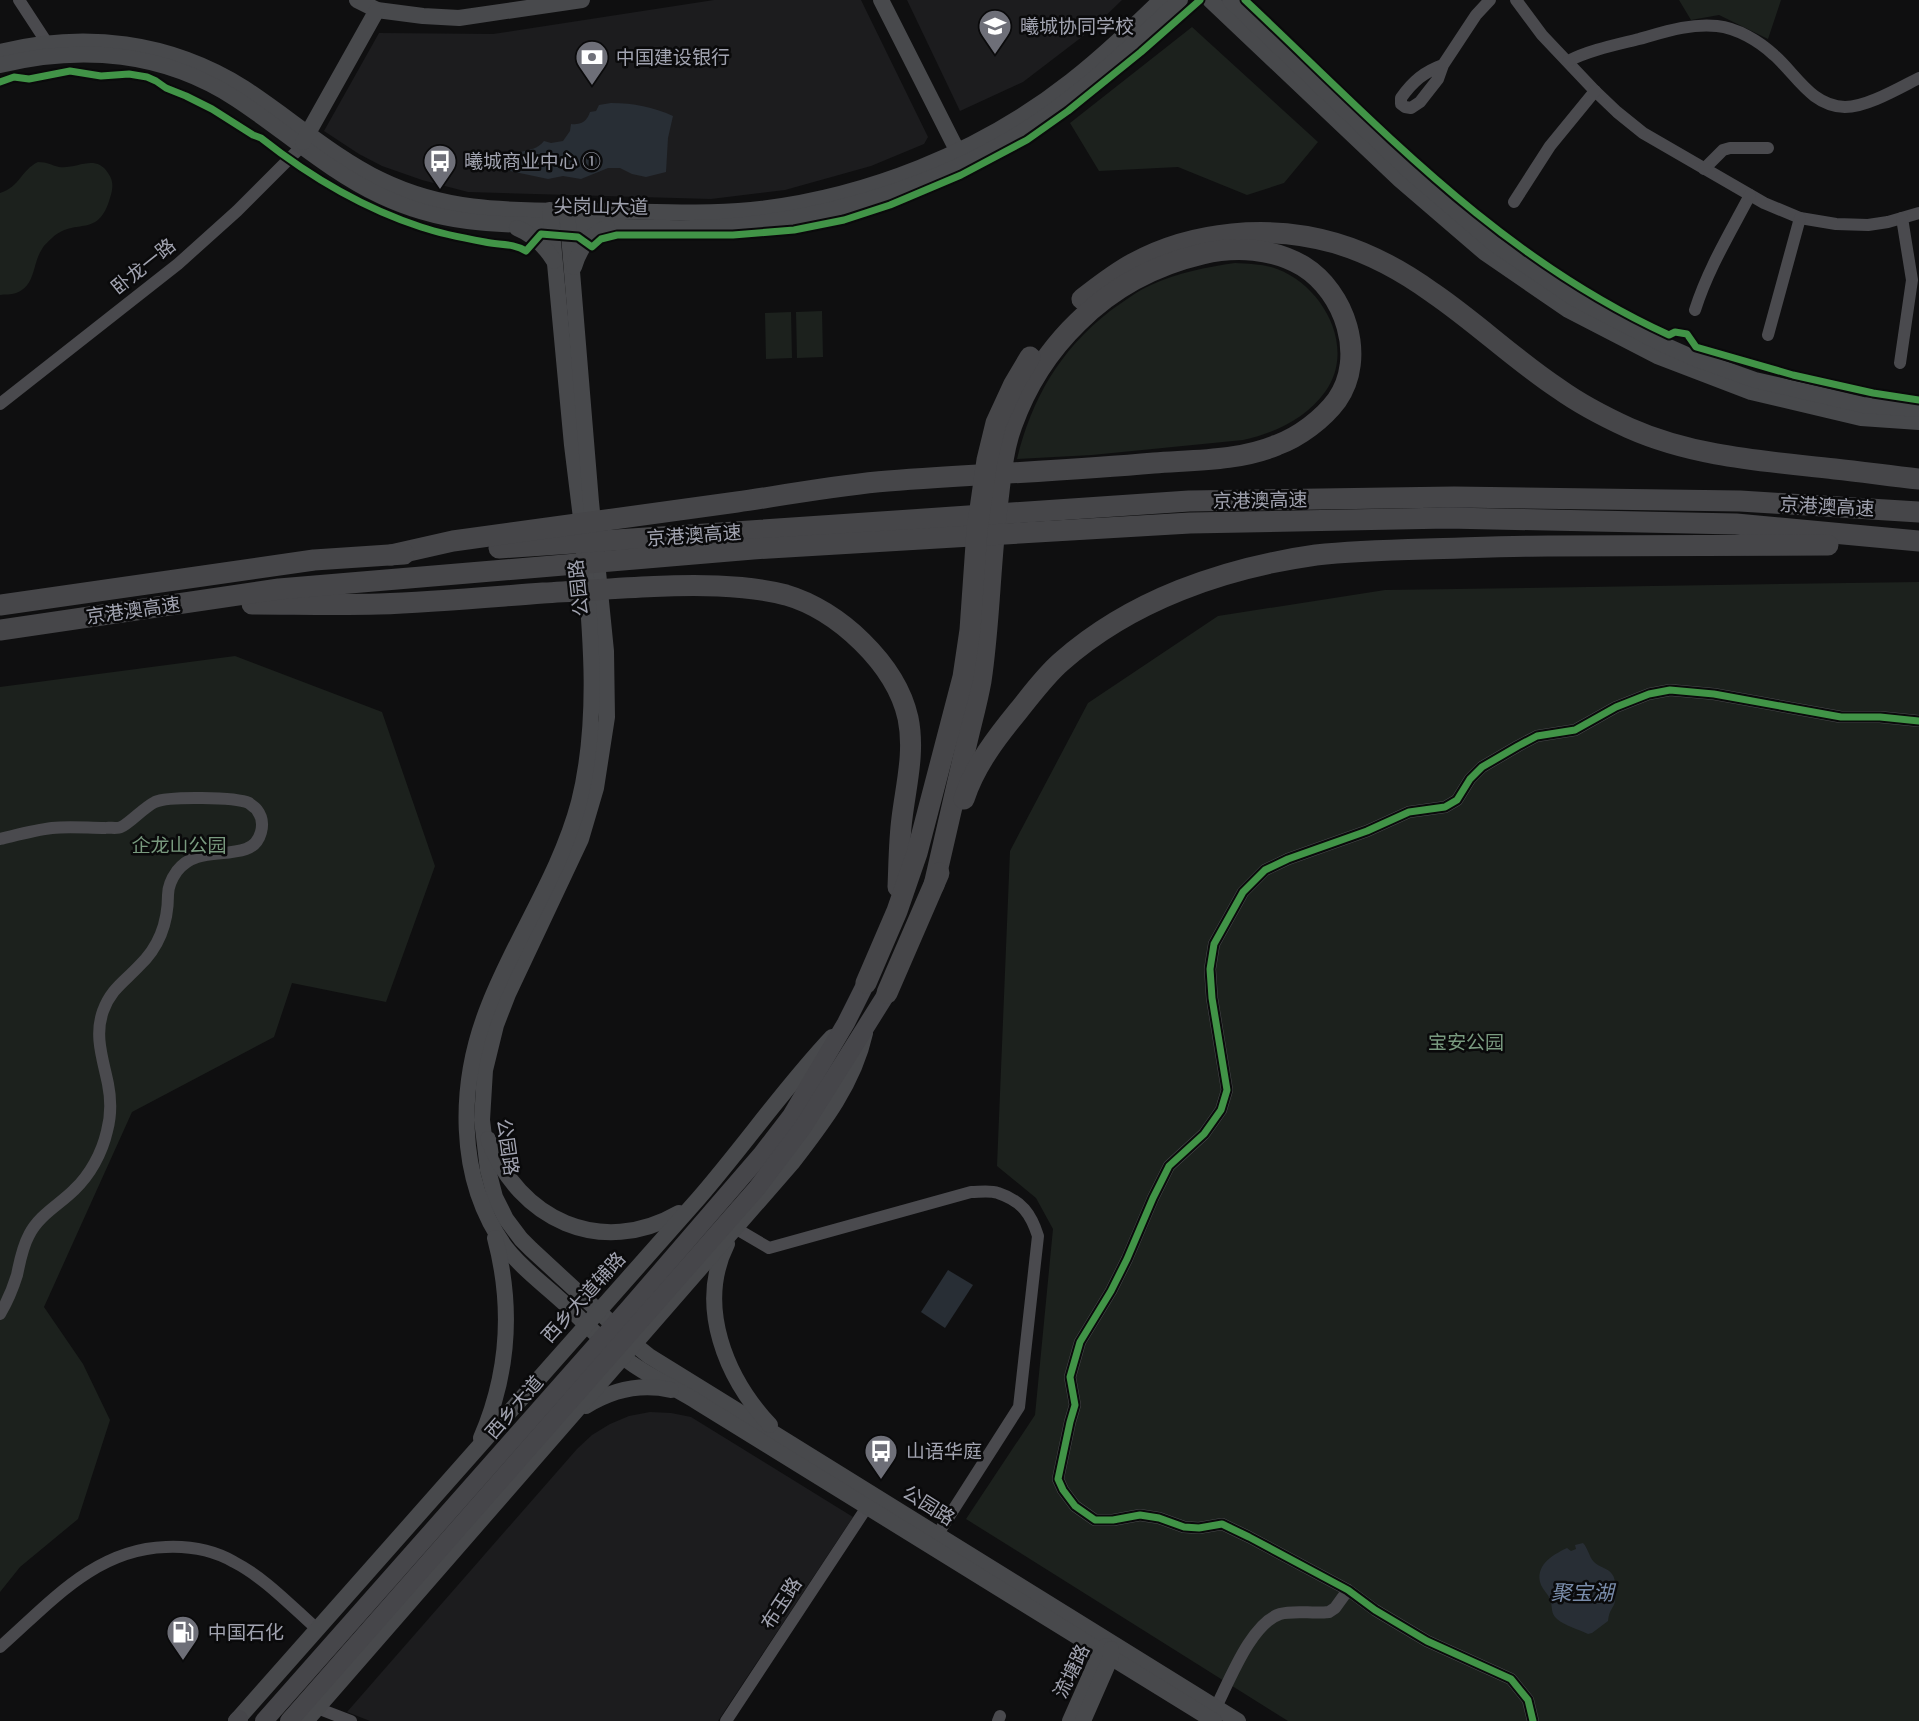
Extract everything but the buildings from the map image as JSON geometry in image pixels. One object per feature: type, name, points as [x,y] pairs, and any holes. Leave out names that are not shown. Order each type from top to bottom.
[{"type":"highway","points":[[1140,267],[1168,248],[1198,239],[1235,234],[1300,235],[1335,243],[1367,255],[1432,291],[1560,390],[1629,428],[1710,454],[1919,479]]},
{"type":"highway","points":[[603,541],[883,482],[1093,468],[1246,454],[1272,448],[1323,415],[1338,398],[1346,380],[1350,339],[1343,315],[1322,281],[1282,256],[1259,251],[1204,253],[1140,267],[1108,278],[1051,330],[1031,356],[1014,384],[996,423],[987,460],[977,530],[970,630],[958,734],[934,885]]},
{"type":"highway","name":"京港澳高速","points":[[0,630],[279,589],[558,566],[603,541],[1189,501],[1468,497],[1740,501],[1919,512]]},
{"type":"highway","name":"京港澳高速","points":[[0,605],[314,560],[391,555],[557,535],[603,541],[753,550],[1176,524],[1448,518],[1736,524],[1919,543]]},
{"type":"highway","points":[[887,993],[934,885],[966,791],[981,762],[1003,730],[1060,663],[1092,638],[1124,617],[1196,583],[1274,562],[1364,551],[1506,546],[1919,543]]},
{"type":"highway","points":[[180,603],[379,604],[678,584],[753,588],[787,596],[813,606],[841,624],[866,646],[883,666],[898,692],[908,718],[911,750],[902,821],[897,911]]},
{"type":"highway","points":[[866,984],[897,911],[958,734]]},
{"type":"main road","points":[[357,0],[377,10],[459,18],[582,0]]},
{"type":"main road","points":[[881,0],[961,157]]},
{"type":"main road","name":"尖岗山大道","points":[[304,140],[381,180],[427,198],[456,205],[610,226],[719,227],[792,219],[869,200],[961,157],[1072,81],[1160,0]]},
{"type":"main road","name":"尖岗山大道","points":[[0,65],[28,58],[64,41],[101,41],[139,46],[175,55],[210,69],[243,88],[304,140],[334,170],[394,202],[445,218],[512,226],[559,218],[702,213],[790,204],[845,193],[961,157],[1013,138],[1056,109],[1112,63],[1180,0]]},
{"type":"main road","points":[[1210,0],[1400,180],[1485,253],[1569,310],[1657,356],[1751,392],[1861,418],[1919,422]]},
{"type":"main road","points":[[1230,0],[1409,171],[1493,243],[1575,299],[1672,349],[1755,380],[1863,405],[1919,409]]},
{"type":"main road","points":[[304,140],[377,10]]},
{"type":"main road","name":"尖岗山大道","points":[[0,52],[26,45],[51,49]]},
{"type":"main road","name":"公园路","points":[[559,218],[555,263],[589,611],[590,726],[584,779],[572,825],[489,1004],[470,1068],[468,1145],[477,1191],[491,1225],[508,1251],[623,1357],[867,1507],[934,1540]]},
{"type":"main road","name":"公园路","points":[[559,218],[572,273],[606,651],[607,717],[594,796],[581,839],[515,979],[496,1025],[485,1070],[482,1120],[488,1170],[495,1197],[506,1219],[521,1239],[649,1356],[784,1439],[934,1540],[1107,1650],[1215,1714],[1238,1721]]},
{"type":"main road","points":[[512,226],[537,239],[555,263]]},
{"type":"main road","points":[[572,273],[586,242],[597,232],[610,226]]},
{"type":"main road","points":[[797,1122],[866,984]]},
{"type":"main road","points":[[797,1122],[866,1027],[887,993]]},
{"type":"main road","name":"西乡大道辅路","points":[[238,1720],[698,1199],[802,1069],[846,1023]]},
{"type":"main road","points":[[306,1721],[792,1163],[835,1105],[860,1053],[866,1027]]},
{"type":"main road","points":[[482,1120],[493,1149],[512,1181],[543,1211],[572,1226],[606,1234],[626,1233],[664,1222],[698,1199]]},
{"type":"main road","name":"西乡大道","points":[[265,1720],[761,1155],[797,1122]]},
{"type":"main road","name":"西乡大道","points":[[289,1721],[718,1234],[757,1188],[797,1122]]},
{"type":"main road","points":[[473,1453],[493,1408],[505,1353],[505,1287],[491,1225]]},
{"type":"main road","points":[[735,1228],[724,1249],[714,1293],[719,1341],[744,1393],[761,1416],[784,1439]]},
{"type":"main road","points":[[668,1233],[661,1246],[664,1264],[679,1275],[688,1275],[699,1270]]},
{"type":"main road","points":[[562,1426],[591,1402],[617,1391],[659,1387],[682,1393]]},
{"type":"main road","points":[[515,1406],[526,1400],[541,1400],[554,1410],[562,1426]]},
{"type":"main road","name":"流塘路","points":[[1089,1719],[1107,1650]]},
{"type":"main road","name":"流塘路","points":[[1070,1721],[1107,1650]]},
{"type":"street","points":[[19,0],[51,49]]},
{"type":"street","points":[[1443,65],[1476,15],[1490,0]]},
{"type":"street","points":[[1516,0],[1542,35],[1595,91],[1643,133],[1764,203],[1800,218],[1836,223],[1868,225],[1919,213]]},
{"type":"street","points":[[1567,61],[1582,54],[1668,31],[1699,25],[1720,26],[1741,33],[1774,54],[1807,90],[1818,99],[1834,105],[1846,107],[1860,104],[1919,78]]},
{"type":"street","points":[[1514,202],[1550,146],[1595,91]]},
{"type":"street","name":"卧龙一路","points":[[0,404],[178,264],[237,211],[304,140]]},
{"type":"street","points":[[1704,169],[1723,150],[1768,148]]},
{"type":"street","points":[[1695,310],[1702,288],[1750,195]]},
{"type":"street","points":[[1768,335],[1800,218]]},
{"type":"street","points":[[1899,363],[1916,279],[1902,218]]},
{"type":"street","points":[[1532,1721],[1528,1700],[1511,1679],[1427,1641],[1375,1610],[1348,1590],[1222,1524],[1199,1528],[1184,1527],[1159,1517],[1140,1515],[1096,1520],[1075,1506],[1058,1479],[1076,1405],[1070,1377],[1080,1342],[1121,1270],[1169,1166],[1204,1134],[1221,1110],[1227,1090],[1212,998],[1210,969],[1214,944],[1243,892],[1265,870],[1409,812],[1445,807],[1457,800],[1470,779],[1482,767],[1518,746],[1537,736],[1575,730],[1616,707],[1649,694],[1670,690],[1714,694],[1841,717],[1919,721]]},
{"type":"street","points":[[0,839],[52,828],[121,827],[157,801],[175,797],[239,800],[250,803],[258,811],[262,821],[262,832],[256,842],[247,849],[194,857],[182,865],[173,877],[168,891],[169,906],[159,940],[150,955],[112,993],[103,1010],[99,1047],[109,1087],[110,1108],[107,1131],[100,1152],[76,1189],[43,1216],[30,1233],[22,1251],[16,1278],[0,1314]]},
{"type":"street","points":[[735,1228],[769,1248],[971,1192],[997,1192],[1020,1204],[1033,1218],[1038,1236],[1020,1407],[934,1540]]},
{"type":"street","name":"布玉路","points":[[726,1721],[867,1507]]},
{"type":"street","points":[[0,1647],[95,1567],[114,1557],[154,1548],[178,1547],[215,1553],[265,1583],[317,1629]]},
{"type":"street","points":[[1215,1714],[1257,1630],[1281,1614],[1329,1612],[1348,1590]]},
{"type":"street","points":[[317,1708],[351,1721]]},
{"type":"shaded area","points":[[714,0],[861,0],[928,137],[924,144],[871,166],[785,190],[711,199],[468,192],[382,166],[324,131],[379,33],[493,34]]},
{"type":"shaded area","name":"曦城协同学校","points":[[907,0],[1122,0],[1091,30],[1023,82],[960,111]]},
{"type":"shaded area","points":[[650,1412],[691,1417],[853,1517],[718,1721],[370,1721],[347,1712],[577,1449],[592,1435],[610,1424],[629,1416]]},
{"type":"green space","points":[[1679,0],[1781,0],[1768,39],[1719,15],[1691,20]]},
{"type":"green space","points":[[1192,27],[1318,142],[1284,183],[1247,195],[1178,167],[1099,171],[1070,123]]},
{"type":"green space","points":[[38,162],[59,167],[97,164],[110,176],[111,195],[99,219],[62,231],[46,244],[30,280],[22,290],[14,294],[0,295],[0,193],[12,187]]},
{"type":"green space","points":[[1235,263],[1272,267],[1294,277],[1321,304],[1336,338],[1337,357],[1334,375],[1317,402],[1278,429],[1243,440],[1092,455],[1017,459],[1031,416],[1050,377],[1076,342],[1092,326],[1125,300],[1151,285],[1192,271]]},
{"type":"green space","points":[[822,311],[823,357],[797,358],[796,312]]},
{"type":"green space","points":[[791,312],[792,358],[766,359],[765,313]]},
{"type":"green space","name":"宝安公园","points":[[1919,582],[1919,1721],[1288,1721],[966,1519],[1035,1415],[1053,1229],[1036,1198],[997,1166],[1010,851],[1088,703],[1218,616],[1385,590]]},
{"type":"green space","name":"企龙山公园","points":[[235,656],[382,712],[435,866],[386,1002],[292,983],[274,1037],[132,1112],[44,1307],[83,1364],[110,1420],[78,1519],[20,1567],[0,1592],[0,687]]},
{"type":"water","points":[[611,103],[643,106],[673,116],[668,138],[666,172],[646,177],[620,168],[608,168],[581,179],[563,176],[548,179],[510,171],[512,157],[516,154],[533,149],[544,141],[563,141],[571,124],[583,122],[599,105]]},
{"type":"water","points":[[948,1270],[973,1285],[945,1328],[921,1312]]},
{"type":"water","name":"聚宝湖","points":[[1583,1543],[1594,1562],[1608,1570],[1615,1580],[1615,1601],[1608,1621],[1588,1634],[1564,1624],[1555,1617],[1550,1599],[1539,1578],[1542,1567],[1550,1558],[1567,1548],[1571,1551],[1576,1549],[1575,1545]]},
{"type":"cycle path","points":[[0,82],[14,77],[29,79],[70,71],[101,76],[129,74],[147,77],[212,109],[261,138],[337,190],[399,219],[445,234],[511,245],[526,251],[541,234],[578,237],[592,247],[601,239],[617,235],[733,235],[794,230],[844,220],[890,205],[961,175],[1027,140],[1141,52],[1200,0]]},
{"type":"cycle path","points":[[1245,0],[1443,186],[1549,267],[1607,303],[1669,335],[1675,332],[1687,334],[1696,347],[1793,375],[1919,400]]},
{"type":"cycle path","points":[[1533,1721],[1528,1700],[1511,1679],[1427,1641],[1375,1610],[1348,1590],[1249,1537],[1222,1524],[1199,1528],[1184,1527],[1159,1518],[1140,1515],[1095,1520],[1075,1506],[1058,1479],[1075,1405],[1070,1377],[1080,1342],[1111,1291],[1169,1166],[1204,1134],[1221,1110],[1227,1090],[1212,998],[1210,969],[1214,944],[1243,892],[1265,870],[1409,812],[1445,807],[1457,800],[1470,779],[1482,767],[1518,746],[1537,736],[1575,730],[1616,707],[1649,694],[1670,690],[1714,694],[1841,717],[1919,721]]},
{"type":"place","name":"曦城协同学校","points":[[995,56]]},
{"type":"place","name":"中国建设银行","points":[[592,87]]},
{"type":"place","name":"曦城商业中心 ①","points":[[440,191]]},
{"type":"place","name":"山语华庭","points":[[881,1481]]},
{"type":"place","name":"中国石化","points":[[183,1662]]}]
